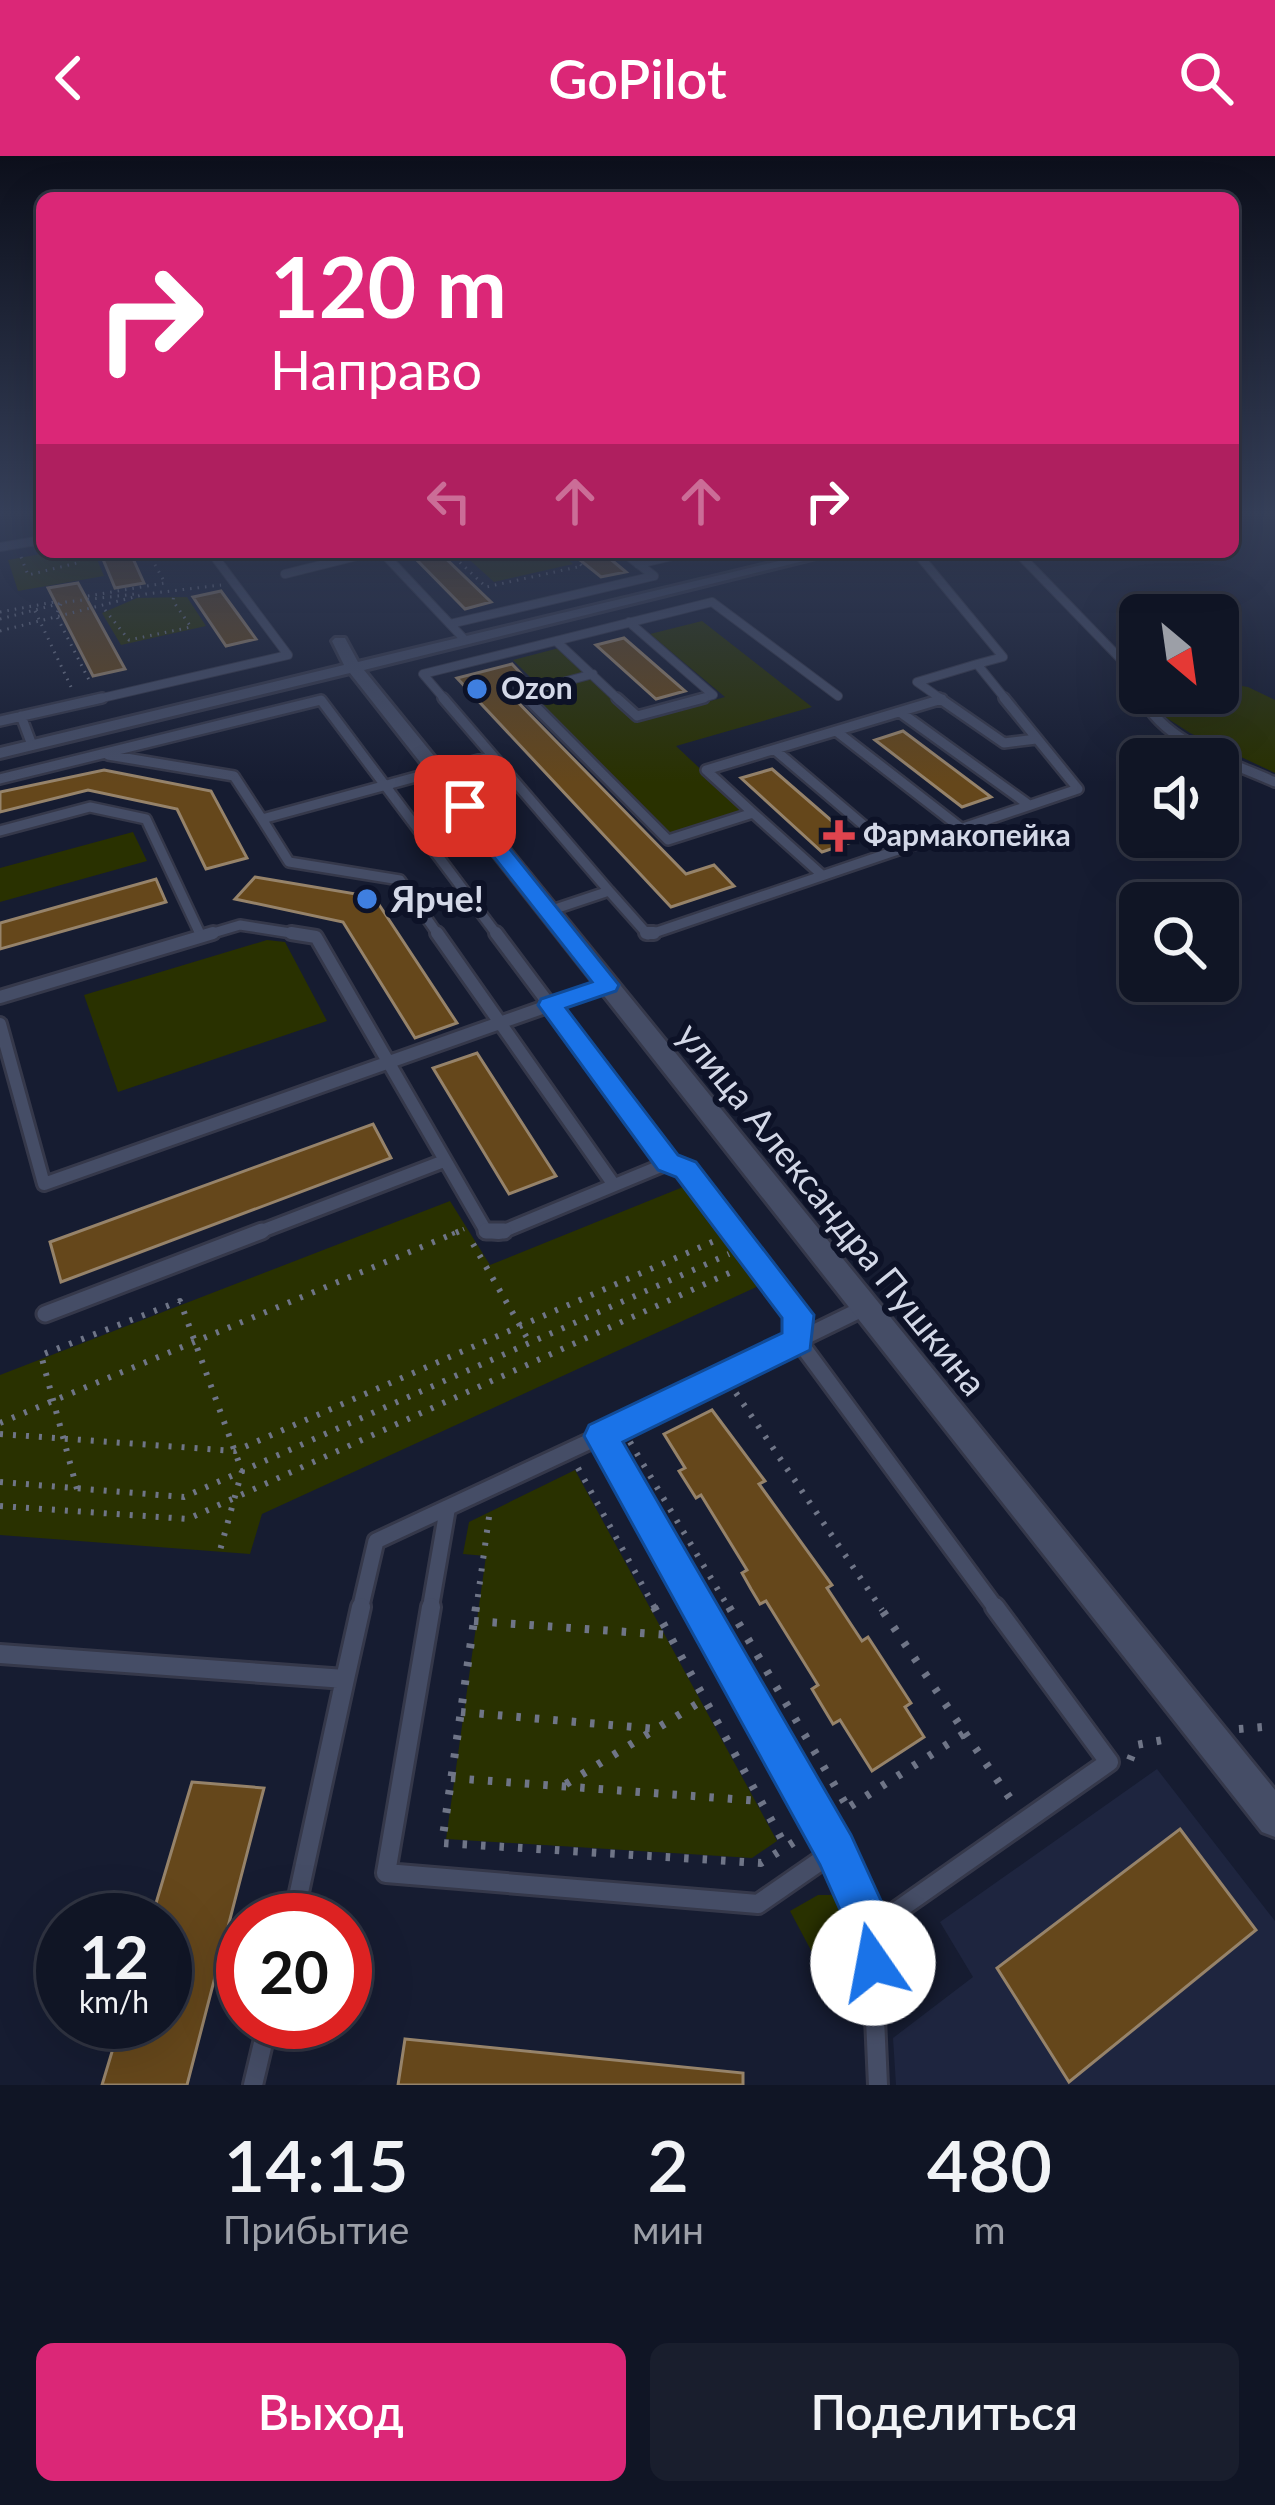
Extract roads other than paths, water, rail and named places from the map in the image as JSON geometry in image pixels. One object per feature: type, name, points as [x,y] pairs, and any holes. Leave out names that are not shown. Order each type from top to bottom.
[{"type":"street","points":[[0,753],[619,603]]},
{"type":"street","name":"улица Александра Пушкина","points":[[340,640],[353,668],[1275,1819]]},
{"type":"lane","points":[[0,721],[288,656],[249,603]]},
{"type":"lane","points":[[429,603],[465,640]]},
{"type":"lane","points":[[450,624],[539,603]]},
{"type":"lane","points":[[708,603],[423,674],[648,935],[1078,789],[977,664]]},
{"type":"lane","points":[[713,603],[838,696]]},
{"type":"lane","points":[[959,603],[1004,657],[917,682],[1004,743],[1036,739]]},
{"type":"lane","points":[[1066,603],[1119,657]]},
{"type":"lane","points":[[556,640],[637,716],[713,695],[629,622]]},
{"type":"lane","points":[[592,674],[522,693],[668,840],[753,813]]},
{"type":"lane","points":[[236,696],[249,718]]},
{"type":"lane","points":[[822,875],[706,770],[942,699]]},
{"type":"lane","points":[[0,779],[321,700],[668,1163],[686,1169],[746,1246],[798,1315],[798,1340],[1108,1762],[872,1929]]},
{"type":"lane","points":[[900,712],[1029,806]]},
{"type":"lane","points":[[1152,714],[1167,727],[1275,782]]},
{"type":"lane","points":[[21,716],[32,745]]},
{"type":"lane","points":[[836,731],[961,829]]},
{"type":"lane","points":[[775,750],[894,851]]},
{"type":"lane","points":[[103,754],[234,776],[289,862],[400,880],[614,1185]]},
{"type":"lane","points":[[262,819],[493,756]]},
{"type":"lane","points":[[0,831],[90,807],[146,820],[201,937]]},
{"type":"lane","points":[[549,911],[609,891]]},
{"type":"lane","points":[[0,998],[240,925],[316,937],[486,1231],[499,1233],[668,1163]]},
{"type":"lane","points":[[0,1024],[44,1184],[607,985]]},
{"type":"lane","points":[[45,1313],[444,1161]]},
{"type":"lane","points":[[299,1893],[376,1541],[864,1308]]},
{"type":"lane","points":[[601,1436],[836,1850],[872,1929],[878,2085]]},
{"type":"lane","points":[[447,1511],[386,1873],[758,1904],[836,1850]]},
{"type":"lane","points":[[0,1654],[345,1679]]},
{"type":"lane","points":[[253,2085],[262,2049]]},
{"type":"place","name":"Ozon","points":[[477,689]]},
{"type":"place","name":"Фармакопейка","points":[[839,836]]},
{"type":"place","name":"Ярче!","points":[[367,899]]}]
